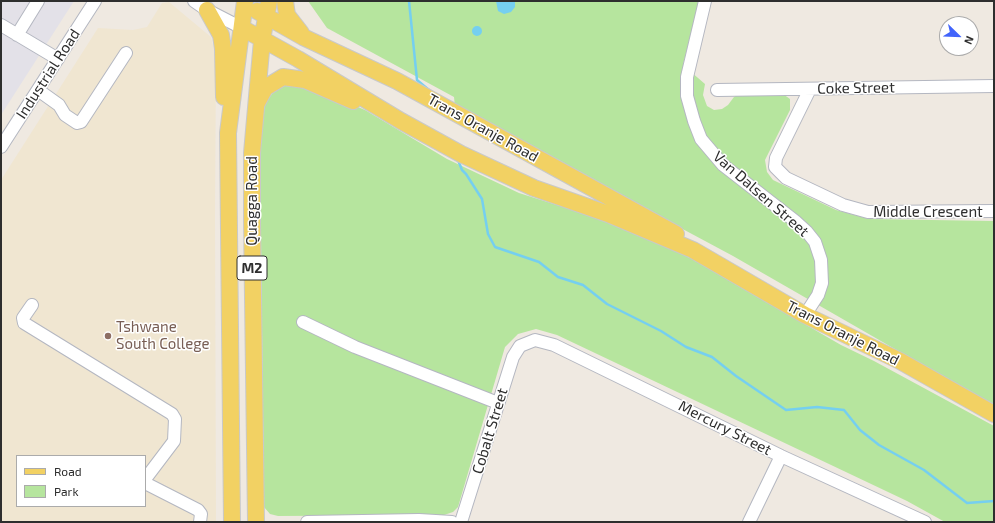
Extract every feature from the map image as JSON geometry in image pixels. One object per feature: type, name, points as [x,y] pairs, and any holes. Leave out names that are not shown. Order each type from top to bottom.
[{"type":"main road","points":[[285,1],[287,14],[303,36]]},
{"type":"main road","name":"Trans Oranje Road","points":[[243,2],[268,8],[303,36],[397,81],[653,221],[673,232],[694,250]]},
{"type":"main road","name":"Quagga Road","points":[[232,522],[228,133],[242,28],[243,2]]},
{"type":"main road","points":[[200,6],[221,35],[223,49],[224,114],[228,133]]},
{"type":"main road","name":"Quagga Road","points":[[256,522],[252,222],[255,106],[262,40],[268,8]]},
{"type":"main road","name":"Trans Oranje Road","points":[[242,28],[339,82],[401,121],[502,174],[566,201],[608,214],[694,250],[805,315],[900,361],[994,414]]},
{"type":"main road","points":[[255,106],[265,88],[283,77],[294,78],[305,80],[401,121]]},
{"type":"street","points":[[17,34],[38,1]]},
{"type":"street","name":"Industrial Road","points":[[1,147],[95,1]]},
{"type":"street","name":"Van Dalsen Street","points":[[706,1],[687,76],[687,96],[694,121],[702,139],[724,165],[795,221],[815,242],[821,260],[822,284],[818,295],[805,315]]},
{"type":"street","points":[[200,6],[242,28]]},
{"type":"street","points":[[1,25],[58,59]]},
{"type":"street","points":[[38,90],[59,105],[65,115],[77,123],[81,122],[126,53]]},
{"type":"street","name":"Coke Street","points":[[717,90],[994,86]]},
{"type":"street","name":"Middle Crescent","points":[[810,89],[779,150],[775,163],[776,169],[795,183],[843,205],[868,212],[994,211]]},
{"type":"street","points":[[32,305],[23,318],[24,322],[172,414],[175,419],[174,441],[146,478],[146,483],[198,510],[201,514],[200,522],[206,522]]},
{"type":"street","points":[[303,322],[355,347],[498,403]]},
{"type":"street","name":"Mercury Street","points":[[525,343],[535,340],[554,345],[781,456],[925,522]]},
{"type":"street","name":"Cobalt Street","points":[[461,522],[513,357],[520,346],[525,343]]},
{"type":"street","points":[[749,522],[781,456]]},
{"type":"street","points":[[307,522],[419,520],[452,522]]},
{"type":"shaded area","points":[[1,1],[74,1],[1,115]]},
{"type":"shaded area","name":"Tshwane South College","points":[[169,2],[211,37],[216,58],[216,522],[1,522],[1,180],[98,28],[133,30],[147,27],[162,3]]},
{"type":"green space","points":[[308,1],[699,1],[683,65],[705,84],[703,95],[707,106],[714,110],[722,109],[728,105],[734,97],[741,93],[783,94],[790,99],[790,110],[765,160],[767,172],[773,180],[836,210],[869,219],[994,221],[994,406],[733,256],[455,107],[454,97],[327,28]]},
{"type":"green space","points":[[285,84],[304,84],[365,110],[447,159],[519,193],[620,225],[652,238],[694,260],[841,345],[874,361],[994,426],[994,522],[945,522],[907,501],[557,335],[536,329],[518,334],[505,347],[458,507],[453,512],[444,515],[278,516],[270,514],[264,507],[260,153],[262,112],[265,104],[274,91]]},
{"type":"water","points":[[496,1],[515,1],[515,7],[511,12],[504,14],[498,11]]},
{"type":"water","points":[[475,26],[479,26],[482,31],[479,36],[475,36],[472,33],[472,29]]},
{"type":"waterway","points":[[409,1],[417,80],[429,90]]},
{"type":"waterway","points":[[458,160],[462,170],[482,199],[488,234],[495,247],[539,262],[558,277],[583,285],[607,304],[661,331],[686,347],[712,357],[736,376],[786,410],[817,407],[844,410],[860,430],[879,445],[924,470],[967,503],[994,501]]},
{"type":"place","name":"Tshwane South College","points":[[108,336]]}]
